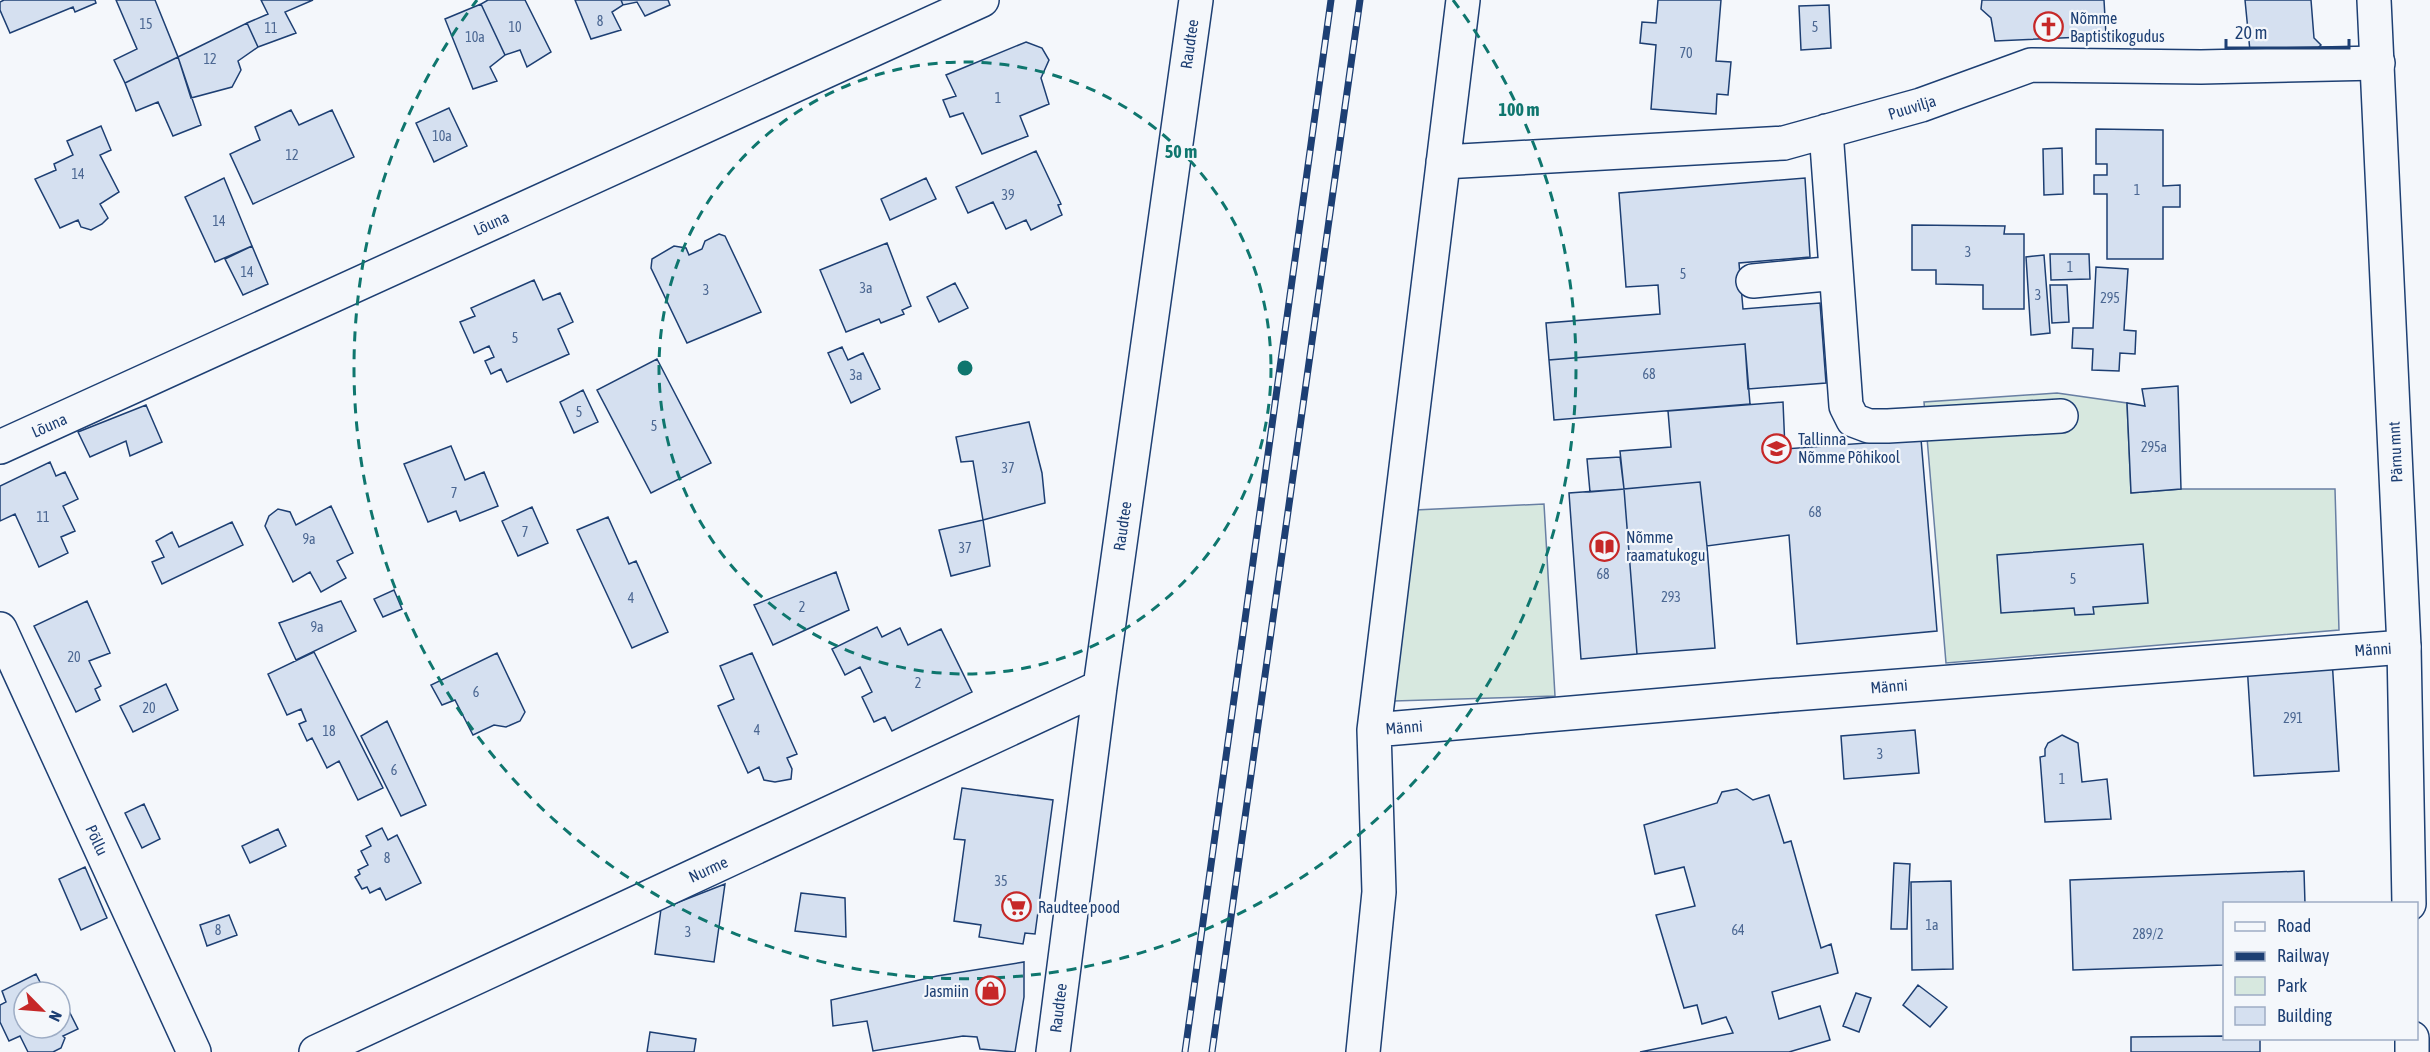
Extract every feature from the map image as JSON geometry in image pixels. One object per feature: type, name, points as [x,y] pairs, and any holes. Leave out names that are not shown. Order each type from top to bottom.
[{"type":"street","name":"Lõuna","points":[[0,447],[982,0]]},
{"type":"street","name":"Raudtee","points":[[1053,1052],[1100,687],[1196,0]]},
{"type":"street","points":[[1363,1052],[1379,892],[1374,729],[1462,0]]},
{"type":"street","name":"Pärnu mnt","points":[[2374,0],[2403,647],[2409,902]]},
{"type":"street","name":"Puuvilja","points":[[1443,162],[1784,143],[1921,105],[2031,65],[2201,67],[2378,63]]},
{"type":"street","points":[[1826,131],[1846,406],[1853,420],[1869,426],[1888,426],[2061,416]]},
{"type":"street","points":[[1753,281],[1836,273]]},
{"type":"street","name":"Põllu","points":[[0,629],[194,1052]]},
{"type":"street","name":"Männi","points":[[1374,729],[2403,647]]},
{"type":"street","name":"Nurme","points":[[316,1052],[1100,687]]},
{"type":"green space","points":[[2057,393],[2127,403],[2131,493],[2181,489],[2335,489],[2339,630],[1946,663],[1924,402]]},
{"type":"green space","points":[[1544,504],[1555,696],[1394,701],[1415,510]]},
{"type":"building","points":[[4,0],[95,0],[96,3],[75,12],[73,7],[10,33],[0,10],[0,2]]},
{"type":"building","points":[[116,0],[155,0],[178,57],[125,83],[114,60],[137,49]]},
{"type":"building","points":[[261,0],[313,0],[285,12],[296,33],[258,47],[247,23],[268,14]]},
{"type":"building","points":[[488,0],[525,0],[551,52],[527,67],[520,50],[505,55],[481,4]]},
{"type":"building","points":[[575,0],[621,0],[623,5],[612,12],[621,30],[591,39]]},
{"type":"building","points":[[621,0],[668,0],[670,5],[645,16],[637,2],[623,5]]},
{"type":"building","points":[[1658,0],[1721,0],[1716,61],[1731,62],[1728,95],[1717,94],[1716,114],[1651,109],[1656,45],[1640,43],[1642,22],[1656,23]]},
{"type":"building","name":"Nõmme Baptistikogudus","points":[[1982,0],[2104,0],[2106,36],[1995,41],[1991,18],[1981,9]]},
{"type":"building","points":[[2245,0],[2311,0],[2314,38],[2321,45],[2309,56],[2250,51]]},
{"type":"building","points":[[481,4],[505,55],[490,67],[497,81],[473,89],[445,19]]},
{"type":"building","points":[[1829,5],[1831,48],[1801,50],[1799,6]]},
{"type":"building","points":[[247,23],[258,47],[238,61],[241,70],[232,87],[191,98],[178,57]]},
{"type":"building","points":[[1026,42],[1042,48],[1049,60],[1041,78],[1049,104],[1020,116],[1028,136],[982,154],[963,113],[950,117],[943,100],[956,96],[946,75]]},
{"type":"building","points":[[178,57],[201,125],[173,136],[158,102],[136,111],[125,83]]},
{"type":"building","points":[[449,108],[467,146],[434,162],[416,123]]},
{"type":"building","points":[[291,110],[299,125],[332,110],[354,157],[253,204],[230,154],[260,140],[255,127]]},
{"type":"building","points":[[101,126],[111,150],[100,155],[119,192],[100,204],[108,218],[102,224],[91,230],[81,227],[78,220],[60,228],[35,179],[56,170],[54,164],[73,155],[67,141]]},
{"type":"building","points":[[2096,129],[2163,130],[2163,186],[2180,185],[2180,207],[2163,207],[2163,259],[2107,259],[2107,194],[2094,194],[2094,175],[2107,175],[2107,164],[2096,164]]},
{"type":"building","points":[[2062,148],[2063,194],[2044,195],[2043,149]]},
{"type":"building","points":[[1036,151],[1061,204],[1058,205],[1062,215],[1031,230],[1026,220],[1006,229],[993,202],[968,213],[956,187]]},
{"type":"building","points":[[224,178],[252,246],[215,262],[185,197]]},
{"type":"building","points":[[926,178],[936,199],[890,220],[881,199]]},
{"type":"building","points":[[1805,178],[1810,257],[1739,263],[1743,309],[1820,303],[1826,383],[1748,389],[1745,344],[1549,360],[1546,323],[1660,314],[1658,285],[1626,287],[1619,193]]},
{"type":"building","points":[[1912,225],[2005,226],[2004,234],[2024,234],[2024,309],[1983,309],[1983,285],[1936,284],[1936,270],[1912,270]]},
{"type":"building","points":[[719,234],[725,236],[761,312],[687,343],[651,268],[652,259],[674,246],[686,248],[689,255],[702,249],[705,241]]},
{"type":"building","points":[[887,243],[911,306],[902,310],[904,314],[881,323],[879,319],[846,332],[820,270]]},
{"type":"building","points":[[252,246],[268,284],[243,295],[225,259]]},
{"type":"building","points":[[2050,254],[2089,254],[2090,279],[2051,280]]},
{"type":"building","points":[[2044,255],[2050,333],[2031,335],[2026,257]]},
{"type":"building","points":[[2096,267],[2128,269],[2124,330],[2136,331],[2135,354],[2120,353],[2119,371],[2092,370],[2093,349],[2072,348],[2073,328],[2093,328]]},
{"type":"building","points":[[534,280],[543,300],[560,293],[573,322],[558,329],[569,354],[507,382],[501,369],[491,374],[485,361],[494,357],[489,346],[474,353],[460,322],[475,316],[471,308]]},
{"type":"building","points":[[955,283],[968,308],[939,322],[927,297]]},
{"type":"building","points":[[2050,285],[2067,285],[2069,322],[2052,323]]},
{"type":"building","points":[[1745,344],[1750,404],[1554,420],[1549,360]]},
{"type":"building","points":[[842,347],[848,360],[863,353],[880,389],[851,403],[828,353]]},
{"type":"building","points":[[657,359],[711,463],[651,493],[597,390]]},
{"type":"building","points":[[2178,386],[2181,489],[2131,493],[2127,403],[2145,406],[2142,389]]},
{"type":"building","points":[[583,390],[598,422],[574,433],[560,402]]},
{"type":"building","points":[[1783,402],[1785,449],[1921,439],[1937,631],[1797,644],[1789,535],[1707,546],[1700,482],[1624,489],[1620,451],[1671,447],[1668,411]]},
{"type":"building","points":[[146,405],[162,442],[130,456],[126,441],[90,457],[78,432]]},
{"type":"building","points":[[1029,422],[1042,473],[1045,503],[983,520],[973,461],[961,462],[956,437]]},
{"type":"building","points":[[451,446],[465,480],[484,472],[498,506],[460,521],[456,511],[428,522],[404,464]]},
{"type":"building","points":[[1620,457],[1624,489],[1590,492],[1587,459]]},
{"type":"building","points":[[50,462],[56,476],[65,472],[78,499],[63,506],[75,531],[61,537],[68,553],[39,567],[15,514],[0,521],[0,486]]},
{"type":"building","points":[[1700,482],[1715,648],[1637,654],[1624,489]]},
{"type":"building","points":[[1624,489],[1637,654],[1581,659],[1569,493]]},
{"type":"building","points":[[331,506],[353,553],[337,561],[346,578],[321,592],[310,572],[293,582],[265,526],[269,516],[278,509],[290,512],[296,525]]},
{"type":"building","points":[[532,507],[548,543],[518,556],[502,521]]},
{"type":"building","points":[[608,517],[629,564],[636,561],[668,632],[632,648],[577,530]]},
{"type":"building","points":[[983,520],[990,566],[951,576],[939,530]]},
{"type":"building","points":[[232,522],[243,545],[162,584],[152,562],[164,557],[156,541],[172,532],[179,547]]},
{"type":"building","points":[[2143,544],[2148,603],[2093,607],[2094,614],[2075,615],[2074,608],[2001,613],[1997,555]]},
{"type":"building","points":[[836,572],[849,610],[773,645],[754,605]]},
{"type":"building","points":[[394,590],[402,609],[383,617],[374,599]]},
{"type":"building","points":[[87,601],[110,653],[89,661],[101,686],[95,689],[100,700],[76,712],[34,626]]},
{"type":"building","points":[[341,601],[356,631],[296,660],[279,623]]},
{"type":"building","points":[[877,627],[882,637],[900,628],[908,645],[941,629],[972,692],[892,731],[885,717],[874,722],[862,697],[872,692],[860,667],[845,675],[832,649]]},
{"type":"building","points":[[314,652],[383,788],[358,800],[339,761],[327,768],[312,738],[307,741],[299,724],[306,721],[301,709],[287,715],[268,674]]},
{"type":"building","points":[[497,653],[525,712],[520,721],[506,727],[494,725],[473,735],[455,700],[442,705],[431,685]]},
{"type":"building","points":[[752,653],[797,754],[787,758],[792,769],[791,779],[775,782],[764,780],[759,767],[748,773],[718,706],[734,699],[720,666]]},
{"type":"building","points":[[2332,659],[2339,771],[2254,776],[2247,664]]},
{"type":"building","points":[[166,684],[178,710],[133,732],[120,706]]},
{"type":"building","points":[[387,721],[426,805],[401,816],[361,736]]},
{"type":"building","points":[[1915,730],[1919,773],[1844,779],[1841,736]]},
{"type":"building","points":[[2062,735],[2078,743],[2082,782],[2107,779],[2111,819],[2045,822],[2040,757],[2045,756],[2048,743]]},
{"type":"building","points":[[962,788],[1053,800],[1035,934],[1025,933],[1023,944],[979,937],[981,925],[954,921],[965,840],[954,839]]},
{"type":"building","points":[[1737,789],[1753,800],[1769,795],[1784,843],[1791,841],[1821,948],[1831,944],[1838,973],[1772,992],[1779,1019],[1820,1006],[1830,1040],[1789,1052],[1640,1052],[1733,1033],[1726,1017],[1702,1024],[1697,1005],[1684,1008],[1656,915],[1695,906],[1684,867],[1655,874],[1644,825],[1717,803],[1722,792]]},
{"type":"building","points":[[144,804],[160,839],[142,848],[125,813]]},
{"type":"building","points":[[382,828],[388,840],[397,835],[421,883],[386,900],[380,888],[370,893],[367,887],[362,889],[355,877],[360,874],[358,870],[368,865],[361,851],[371,846],[366,836]]},
{"type":"building","points":[[278,829],[286,846],[250,863],[242,846]]},
{"type":"building","points":[[1894,863],[1910,864],[1907,929],[1891,929]]},
{"type":"building","points":[[85,867],[107,918],[81,930],[59,879]]},
{"type":"building","points":[[2304,871],[2305,902],[2223,902],[2223,965],[2073,970],[2070,880]]},
{"type":"building","points":[[1951,881],[1953,969],[1912,970],[1911,882]]},
{"type":"building","points":[[725,884],[714,962],[655,954],[661,909]]},
{"type":"building","points":[[801,893],[845,898],[846,937],[795,931]]},
{"type":"building","points":[[229,915],[237,935],[207,946],[200,925]]},
{"type":"building","points":[[1024,962],[1024,997],[1015,1052],[980,1049],[977,1037],[963,1036],[873,1051],[867,1021],[833,1026],[831,1000],[937,976]]},
{"type":"building","points":[[36,974],[39,980],[24,980]]},
{"type":"building","points":[[1918,985],[1947,1007],[1930,1027],[1903,1005]]},
{"type":"building","points":[[12,986],[12,1040],[9,1041],[0,1022],[0,1005],[6,1002],[2,991]]},
{"type":"building","points":[[1856,993],[1871,998],[1859,1032],[1843,1026]]},
{"type":"building","points":[[72,1017],[78,1029],[72,1032]]},
{"type":"building","points":[[650,1032],[696,1039],[694,1052],[647,1052]]},
{"type":"building","points":[[2223,1036],[2223,1040],[2260,1040],[2260,1052],[2131,1052],[2131,1037]]},
{"type":"building","points":[[22,1040],[64,1040],[61,1048],[53,1052],[28,1052]]},
{"type":"railway","points":[[1185,1052],[1331,0]]},
{"type":"railway","points":[[1212,1052],[1360,0]]},
{"type":"place","name":"Nõmme Baptistikogudus","points":[[2049,27]]},
{"type":"place","name":"Tallinna Nõmme Põhikool","points":[[1777,448]]},
{"type":"place","name":"Nõmme raamatukogu","points":[[1605,546]]},
{"type":"place","name":"Raudtee pood","points":[[1017,907]]},
{"type":"place","name":"Jasmiin","points":[[990,991]]}]
